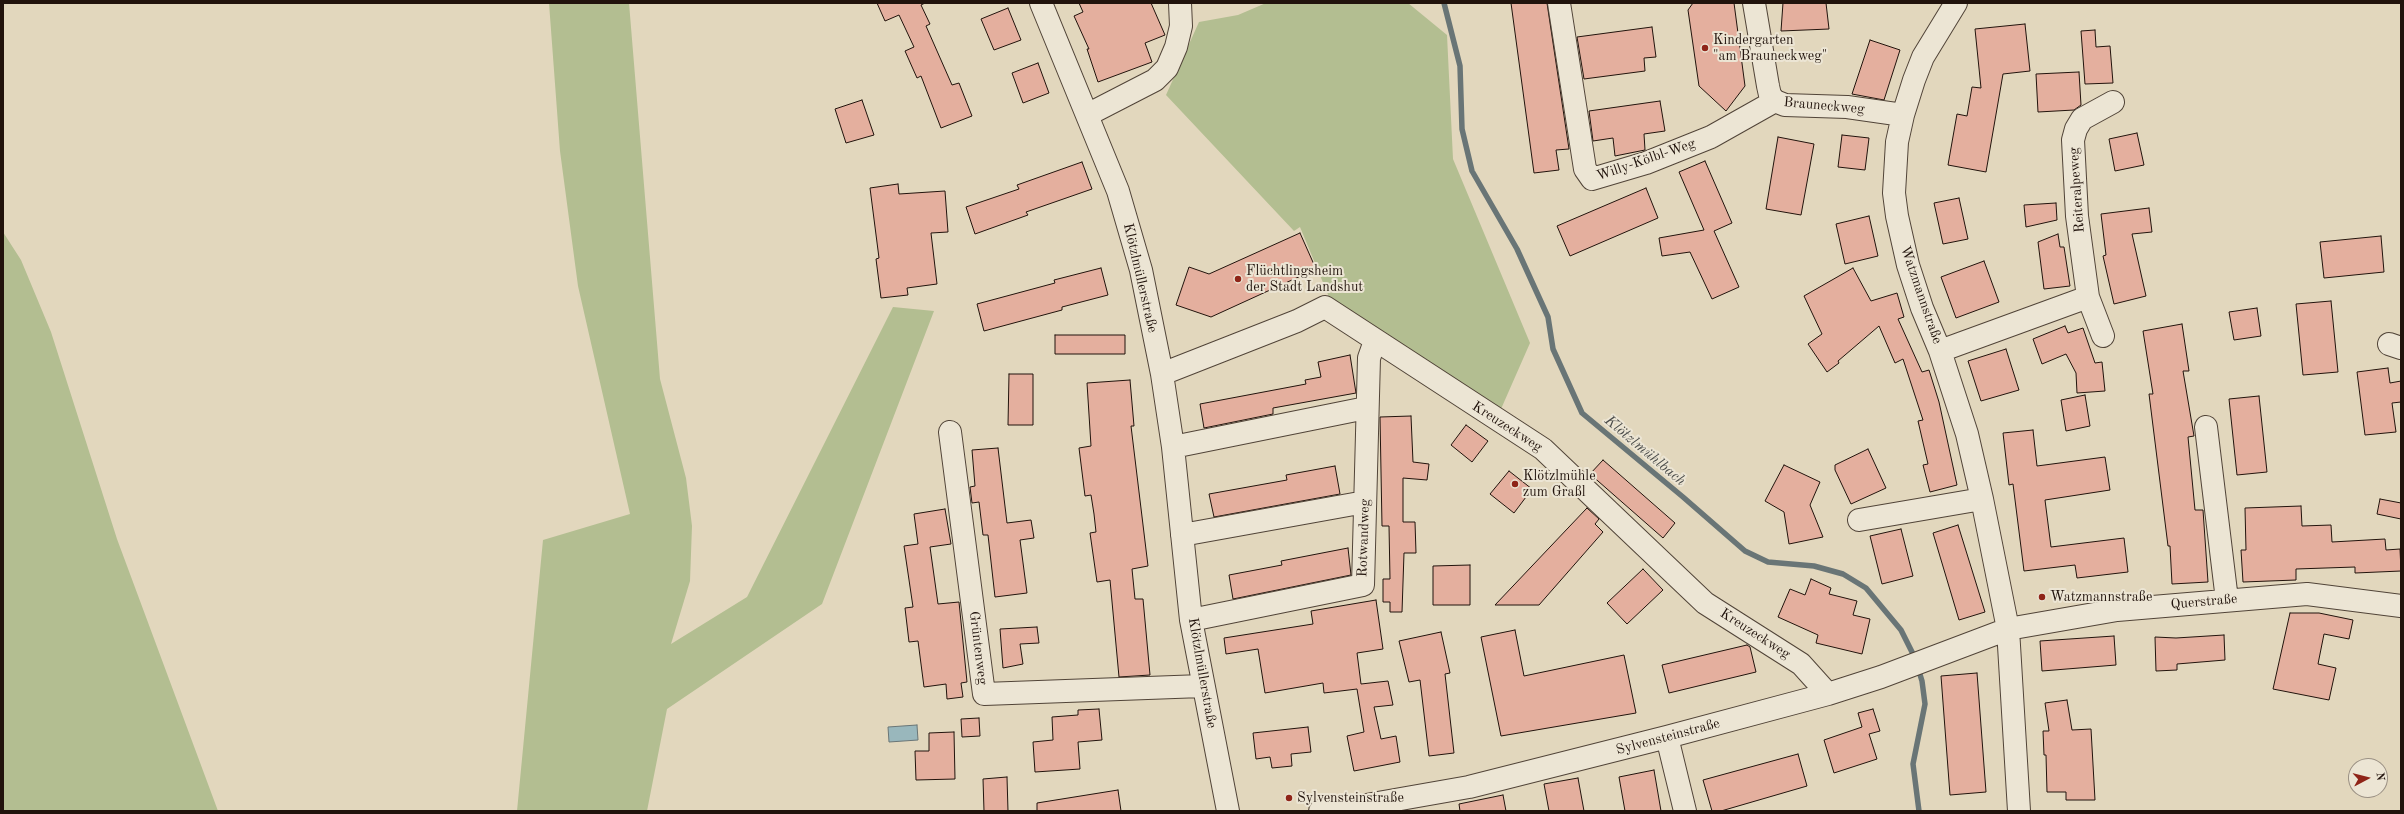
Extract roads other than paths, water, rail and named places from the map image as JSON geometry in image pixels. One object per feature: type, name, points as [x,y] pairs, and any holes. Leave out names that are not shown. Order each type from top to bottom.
[{"type":"street","name":"Klötzlmüllerstraße","points":[[1042,3],[1089,114],[1118,191],[1136,255],[1162,374],[1173,447],[1191,620],[1202,686],[1228,811]]},
{"type":"street","points":[[1089,114],[1155,80],[1167,68],[1176,47],[1181,26],[1180,3]]},
{"type":"street","name":"Willy-Kölbl-Weg","points":[[1559,3],[1585,169],[1592,179],[1646,163],[1711,138],[1775,101]]},
{"type":"street","name":"Brauneckweg","points":[[1754,3],[1768,86],[1770,95],[1775,101],[1785,105],[1847,107],[1903,115]]},
{"type":"street","name":"Watzmannstraße","points":[[1956,3],[1923,57],[1903,115],[1897,142],[1894,193],[1897,216],[1908,265],[1922,308],[1940,351],[1967,434],[1982,499],[2008,629],[2019,811]]},
{"type":"street","name":"Reiteralpeweg","points":[[2103,336],[2088,297],[2077,216],[2073,140],[2076,129],[2082,119],[2113,102]]},
{"type":"street","points":[[1940,351],[2088,297]]},
{"type":"street","name":"Kreuzeckweg","points":[[1162,374],[1297,321],[1325,307],[1543,449],[1706,603],[1801,664],[1828,694]]},
{"type":"street","name":"Rotwandweg","points":[[1191,620],[1363,585],[1366,408],[1369,358],[1375,341]]},
{"type":"street","points":[[1173,447],[1366,408]]},
{"type":"street","points":[[2206,427],[2227,600]]},
{"type":"street","name":"Grüntenweg","points":[[950,432],[984,694],[1202,686]]},
{"type":"street","points":[[1859,520],[1982,499]]},
{"type":"street","points":[[1182,535],[1365,502]]},
{"type":"street","name":"Querstraße","points":[[2008,629],[2117,610],[2306,594],[2401,606]]},
{"type":"street","name":"Sylvensteinstraße","points":[[1320,811],[1355,807],[1469,787],[1667,737],[1828,694],[1930,659],[2008,629]]},
{"type":"street","points":[[1667,737],[1685,811]]},
{"type":"water","points":[[917,725],[918,740],[889,742],[888,727]]},
{"type":"waterway","name":"Klötzlmühlbach","points":[[1444,3],[1460,66],[1462,129],[1472,171],[1517,249],[1548,317],[1553,349],[1582,413],[1745,551],[1768,562],[1814,566],[1843,574],[1866,588],[1901,630],[1916,660]]},
{"type":"waterway","name":"Klötzlmühlbach","points":[[1918,668],[1922,681],[1925,704],[1913,764],[1919,811]]},
{"type":"place","name":"Kindergarten \"am Brauneckweg\"","points":[[1705,48]]},
{"type":"place","name":"Flüchtlingsheim der Stadt Landshut","points":[[1238,279]]},
{"type":"place","name":"Klötzlmühle zum Graßl","points":[[1515,484]]},
{"type":"place","name":"Watzmannstraße","points":[[2042,597]]},
{"type":"place","name":"Sylvensteinstraße","points":[[1289,798]]}]
